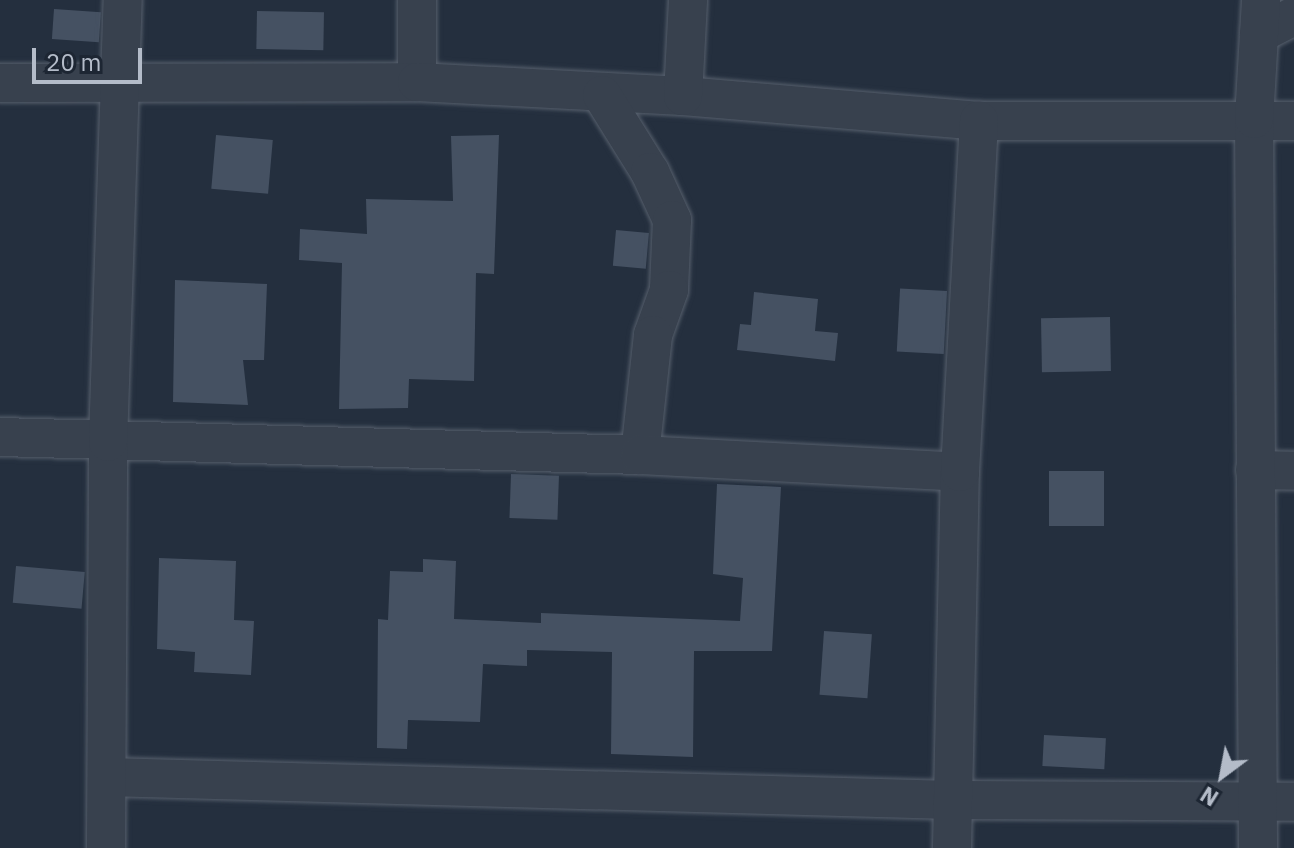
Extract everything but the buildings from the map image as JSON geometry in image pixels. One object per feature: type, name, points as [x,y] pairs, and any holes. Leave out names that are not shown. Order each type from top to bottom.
[{"type":"street","points":[[106,848],[108,442],[123,0]]},
{"type":"street","points":[[417,0],[417,82]]},
{"type":"street","points":[[683,96],[688,0]]},
{"type":"street","points":[[1258,848],[1276,802],[1255,470],[1254,119],[1260,17],[1294,16]]},
{"type":"street","points":[[0,83],[417,82],[602,95],[683,96],[979,121],[1294,121]]},
{"type":"street","points":[[602,95],[650,172],[672,220],[669,290],[653,335],[640,455]]},
{"type":"street","points":[[952,848],[960,472],[979,121]]},
{"type":"street","points":[[0,437],[640,455],[960,472]]},
{"type":"street","points":[[1255,470],[1294,471]]},
{"type":"street","points":[[107,777],[952,800],[1276,802]]}]
